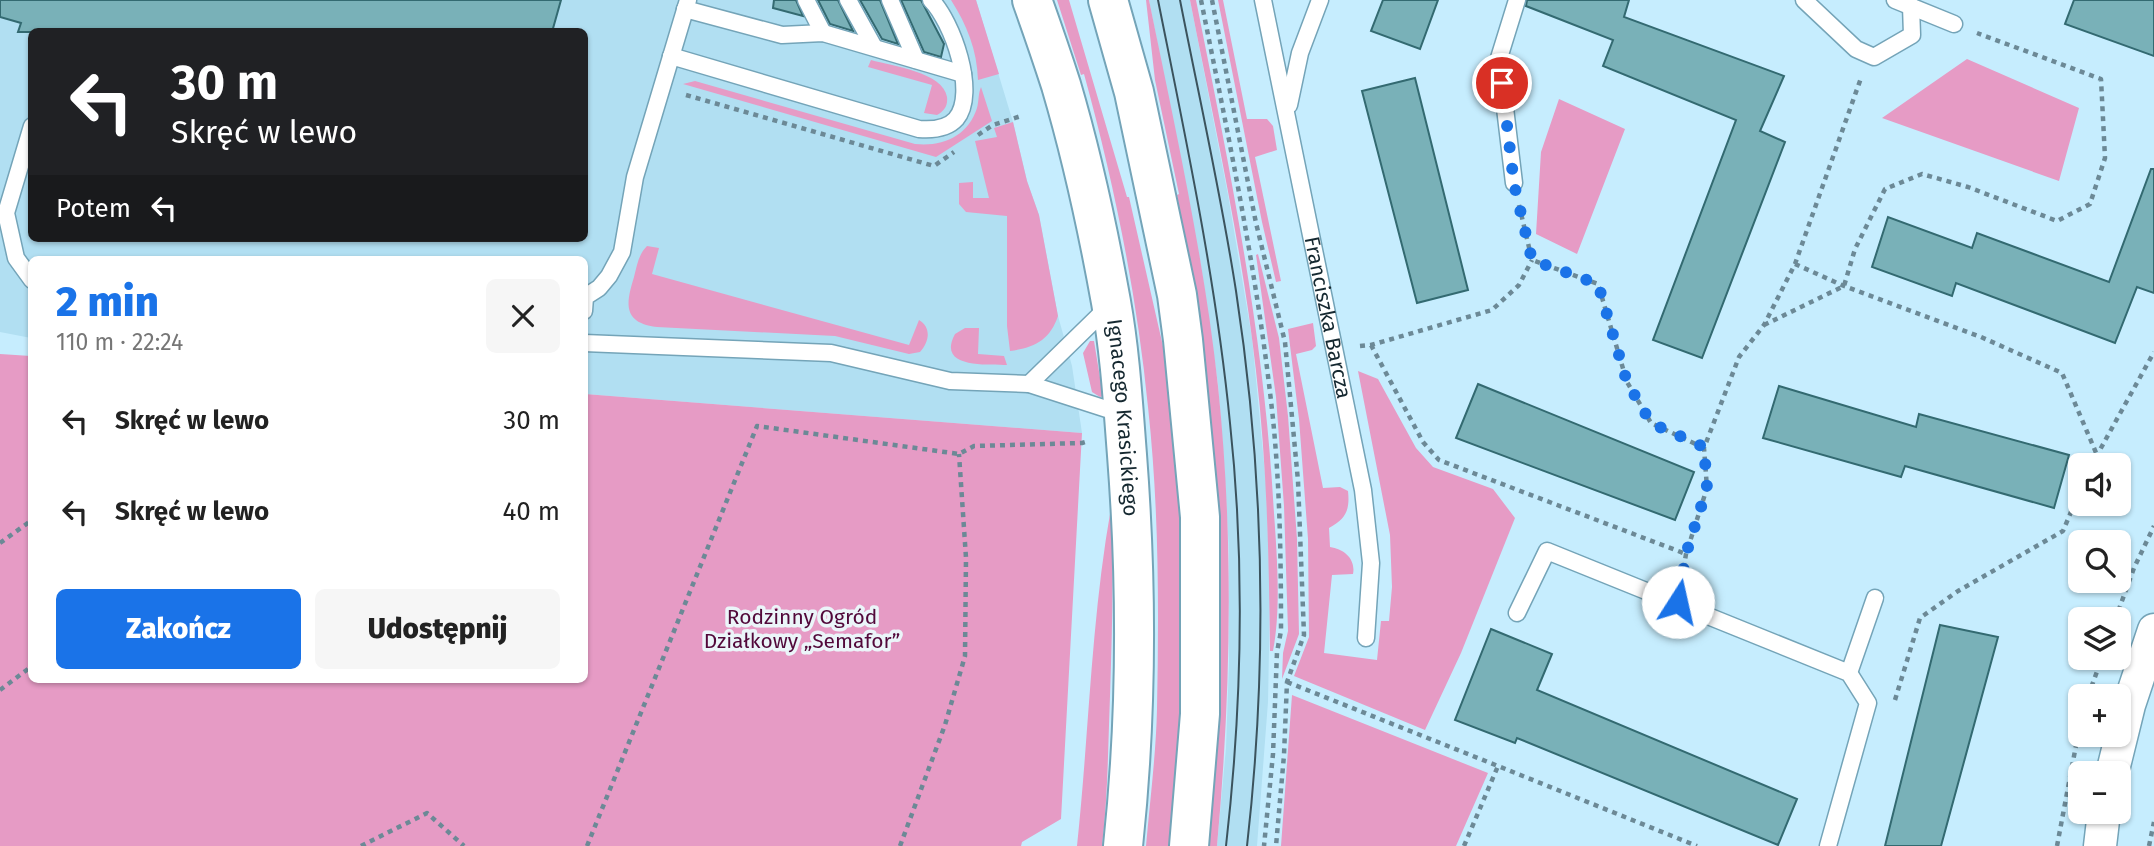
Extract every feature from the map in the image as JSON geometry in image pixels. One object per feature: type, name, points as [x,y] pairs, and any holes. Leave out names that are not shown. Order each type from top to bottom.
[{"type":"main road","name":"Ignacego Krasickiego","points":[[1032,0],[1073,128],[1111,304],[1124,415],[1134,540],[1135,638],[1129,795],[1123,846]]},
{"type":"main road","points":[[1108,0],[1134,92],[1184,340],[1199,517],[1200,714],[1189,846]]},
{"type":"street","points":[[2115,761],[2129,705],[2154,631]]},
{"type":"street","points":[[2100,846],[2103,824]]},
{"type":"lane","points":[[806,0],[823,33]]},
{"type":"lane","points":[[848,0],[874,47]]},
{"type":"lane","points":[[890,0],[916,60]]},
{"type":"lane","points":[[671,56],[919,129],[945,127],[956,119],[964,96],[963,74],[960,57],[941,11],[931,0]]},
{"type":"lane","name":"Franciszka Barcza","points":[[1264,0],[1363,490],[1371,563],[1366,638]]},
{"type":"lane","points":[[1287,114],[1300,53],[1320,0]]},
{"type":"lane","points":[[1514,184],[1499,58],[1517,0]]},
{"type":"lane","points":[[1804,0],[1856,49],[1874,57],[1912,35],[1911,6]]},
{"type":"lane","points":[[1895,0],[1954,24]]},
{"type":"lane","points":[[588,295],[599,288],[609,276],[622,252],[635,177],[686,5],[782,35],[823,33],[963,74]]},
{"type":"lane","points":[[28,139],[6,213],[16,258],[28,274]]},
{"type":"lane","points":[[1029,384],[1111,304]]},
{"type":"lane","points":[[588,343],[831,353],[941,380],[1029,384],[1124,415]]},
{"type":"lane","points":[[1517,613],[1548,551],[1849,673],[1868,703],[1828,846]]},
{"type":"lane","points":[[1849,673],[1875,598]]},
{"type":"path","points":[[1202,0],[1246,225],[1264,347],[1278,481],[1281,631],[1277,652],[1273,754],[1264,846]]},
{"type":"path","points":[[1212,0],[1256,223],[1286,355],[1298,481],[1304,635],[1287,682],[1276,846]]},
{"type":"path","points":[[1764,324],[1844,286],[1855,249],[1885,189],[1922,174],[1968,187],[2057,221],[2090,204],[2105,158],[2101,79],[1954,24]]},
{"type":"path","points":[[1678,602],[1686,554],[1707,488],[1704,447],[1739,357],[1764,324],[1795,264],[1863,70]]},
{"type":"path","points":[[1357,346],[1371,345],[1492,310],[1519,285],[1532,260],[1514,184]]},
{"type":"path","points":[[1532,260],[1598,284],[1627,382],[1651,423],[1704,447]]},
{"type":"path","points":[[1795,264],[1844,286],[1981,337],[2062,373],[2096,453]]},
{"type":"path","points":[[1371,345],[1423,442],[1439,460],[1686,554]]},
{"type":"path","points":[[2098,453],[2154,352]]},
{"type":"path","points":[[587,846],[757,426],[959,454],[974,446],[1082,443]]},
{"type":"path","points":[[900,846],[945,725],[965,656],[966,558],[959,454]]},
{"type":"path","points":[[1892,710],[1920,618],[1958,591],[2063,531],[2069,516]]},
{"type":"path","points":[[0,543],[28,523]]},
{"type":"path","points":[[2120,607],[2154,526]]},
{"type":"path","points":[[0,690],[28,669]]},
{"type":"path","points":[[1287,682],[1697,846]]},
{"type":"path","points":[[2057,846],[2076,747]]},
{"type":"path","points":[[1464,846],[1498,766]]},
{"type":"path","points":[[361,846],[427,813],[464,846]]},
{"type":"path","points":[[2149,846],[2154,822]]},
{"type":"shaded area","points":[[0,0],[976,0],[1039,215],[1058,316],[1072,366],[1082,433],[588,394],[588,256],[28,256],[28,337],[0,332]]},
{"type":"shaded area","points":[[1149,0],[1190,0],[1228,195],[1252,338],[1266,484],[1270,595],[1268,702],[1257,846],[1217,846],[1226,748],[1229,663],[1229,552],[1218,384],[1201,266]]},
{"type":"green space","points":[[951,0],[976,0],[999,74],[978,80],[976,58],[970,38]]},
{"type":"green space","points":[[1057,0],[1069,0],[1129,197],[1170,377],[1183,536],[1184,671],[1173,846],[1146,846],[1156,726],[1157,558],[1152,445],[1138,323],[1115,198],[1095,115],[1084,74],[1081,75]]},
{"type":"green space","points":[[1146,0],[1149,0],[1197,240],[1212,337],[1223,444],[1229,616],[1217,846],[1207,846],[1217,721],[1219,639],[1216,511],[1211,448],[1197,321],[1177,195],[1179,194],[1155,80]]},
{"type":"green space","points":[[1190,0],[1196,0],[1221,124],[1261,372],[1277,555],[1278,595],[1273,651],[1270,651],[1265,476],[1256,371],[1227,185]]},
{"type":"green space","points":[[1218,0],[1223,0],[1247,119],[1267,119],[1273,126],[1277,150],[1255,157],[1281,281],[1276,282],[1262,222]]},
{"type":"green space","points":[[1967,59],[2079,108],[2059,181],[1882,118]]},
{"type":"green space","points":[[871,60],[927,76],[943,88],[947,97],[945,108],[937,115],[924,113],[932,85],[868,67]]},
{"type":"green space","points":[[695,81],[915,144],[935,144],[961,132],[973,118],[981,87],[992,121],[936,157],[683,84]]},
{"type":"green space","points":[[1559,99],[1625,129],[1577,254],[1536,234],[1541,152]]},
{"type":"green space","points":[[1013,122],[1027,181],[1039,215],[1058,316],[1046,337],[1034,345],[1010,351],[1007,326],[1007,216],[966,212],[959,204],[959,183],[973,182],[973,198],[989,198],[975,141],[997,137],[994,128]]},
{"type":"green space","points":[[647,246],[659,248],[652,274],[909,345],[919,320],[926,327],[927,340],[920,352],[909,354],[835,336],[646,325],[632,316],[629,310],[629,295],[638,261]]},
{"type":"green space","points":[[1258,254],[1279,338],[1297,539],[1299,634],[1282,679],[1283,653],[1288,631],[1284,506],[1276,397],[1256,255]]},
{"type":"green space","points":[[1313,323],[1316,346],[1312,350],[1296,354],[1323,488],[1340,487],[1348,491],[1346,513],[1329,528],[1330,547],[1340,550],[1353,564],[1353,574],[1332,575],[1324,653],[1377,660],[1381,621],[1389,621],[1392,587],[1390,535],[1358,371],[1378,379],[1416,448],[1433,467],[1493,489],[1515,518],[1461,653],[1425,730],[1294,676],[1309,637],[1308,539],[1299,419],[1288,329]]},
{"type":"green space","points":[[965,328],[979,328],[978,354],[1004,356],[1007,365],[967,362],[952,353],[951,345],[955,334]]},
{"type":"green space","points":[[1090,341],[1094,341],[1103,396],[1100,397],[1092,392],[1083,353]]},
{"type":"green space","name":"Rodzinny Ogród Działkowy „Semafor”","points":[[0,354],[28,356],[28,683],[588,683],[588,394],[1082,433],[1061,819],[1022,842],[1021,846],[0,846]]},
{"type":"green space","points":[[1111,508],[1112,625],[1104,827],[1102,846],[1077,846],[1095,635]]},
{"type":"green space","points":[[1292,695],[1488,773],[1456,846],[1281,846]]},
{"type":"building","points":[[0,0],[561,0],[553,28],[28,28],[28,32],[18,32],[21,23],[0,17]]},
{"type":"building","points":[[774,0],[796,0],[803,16],[773,8]]},
{"type":"building","points":[[818,0],[838,0],[853,31],[830,24]]},
{"type":"building","points":[[860,0],[880,0],[898,44],[882,39]]},
{"type":"building","points":[[901,0],[921,0],[944,44],[941,57],[924,52]]},
{"type":"building","points":[[1383,0],[1438,0],[1420,49],[1371,31]]},
{"type":"building","points":[[1527,0],[1629,0],[1624,17],[1784,76],[1760,131],[1785,142],[1702,358],[1653,340],[1736,120],[1603,66],[1613,40],[1526,6]]},
{"type":"building","points":[[2074,0],[2154,0],[2154,56],[2065,24]]},
{"type":"building","points":[[1415,78],[1468,290],[1417,303],[1362,91]]},
{"type":"building","points":[[2151,169],[2154,169],[2154,293],[2137,287],[2115,343],[1956,283],[1952,296],[1872,267],[1888,217],[1972,248],[1977,233],[2109,282]]},
{"type":"building","points":[[1478,384],[1694,472],[1675,520],[1456,438]]},
{"type":"building","points":[[1779,386],[1916,427],[1919,414],[2068,455],[2068,459],[2054,508],[1905,466],[1901,477],[1763,438]]},
{"type":"building","points":[[1940,625],[1998,637],[1941,846],[1885,846]]},
{"type":"building","points":[[1491,629],[1552,654],[1537,690],[1797,799],[1778,845],[1517,738],[1515,743],[1455,720]]},
{"type":"tram line","points":[[1158,0],[1217,316],[1235,476],[1240,634],[1226,846]]},
{"type":"tram line","points":[[1180,0],[1230,255],[1252,429],[1260,568],[1260,638],[1254,777],[1247,846]]},
{"type":"route","points":[[1502,83],[1514,184],[1532,260],[1598,284],[1627,382],[1651,423],[1704,447],[1707,488],[1686,554],[1678,602]]}]
